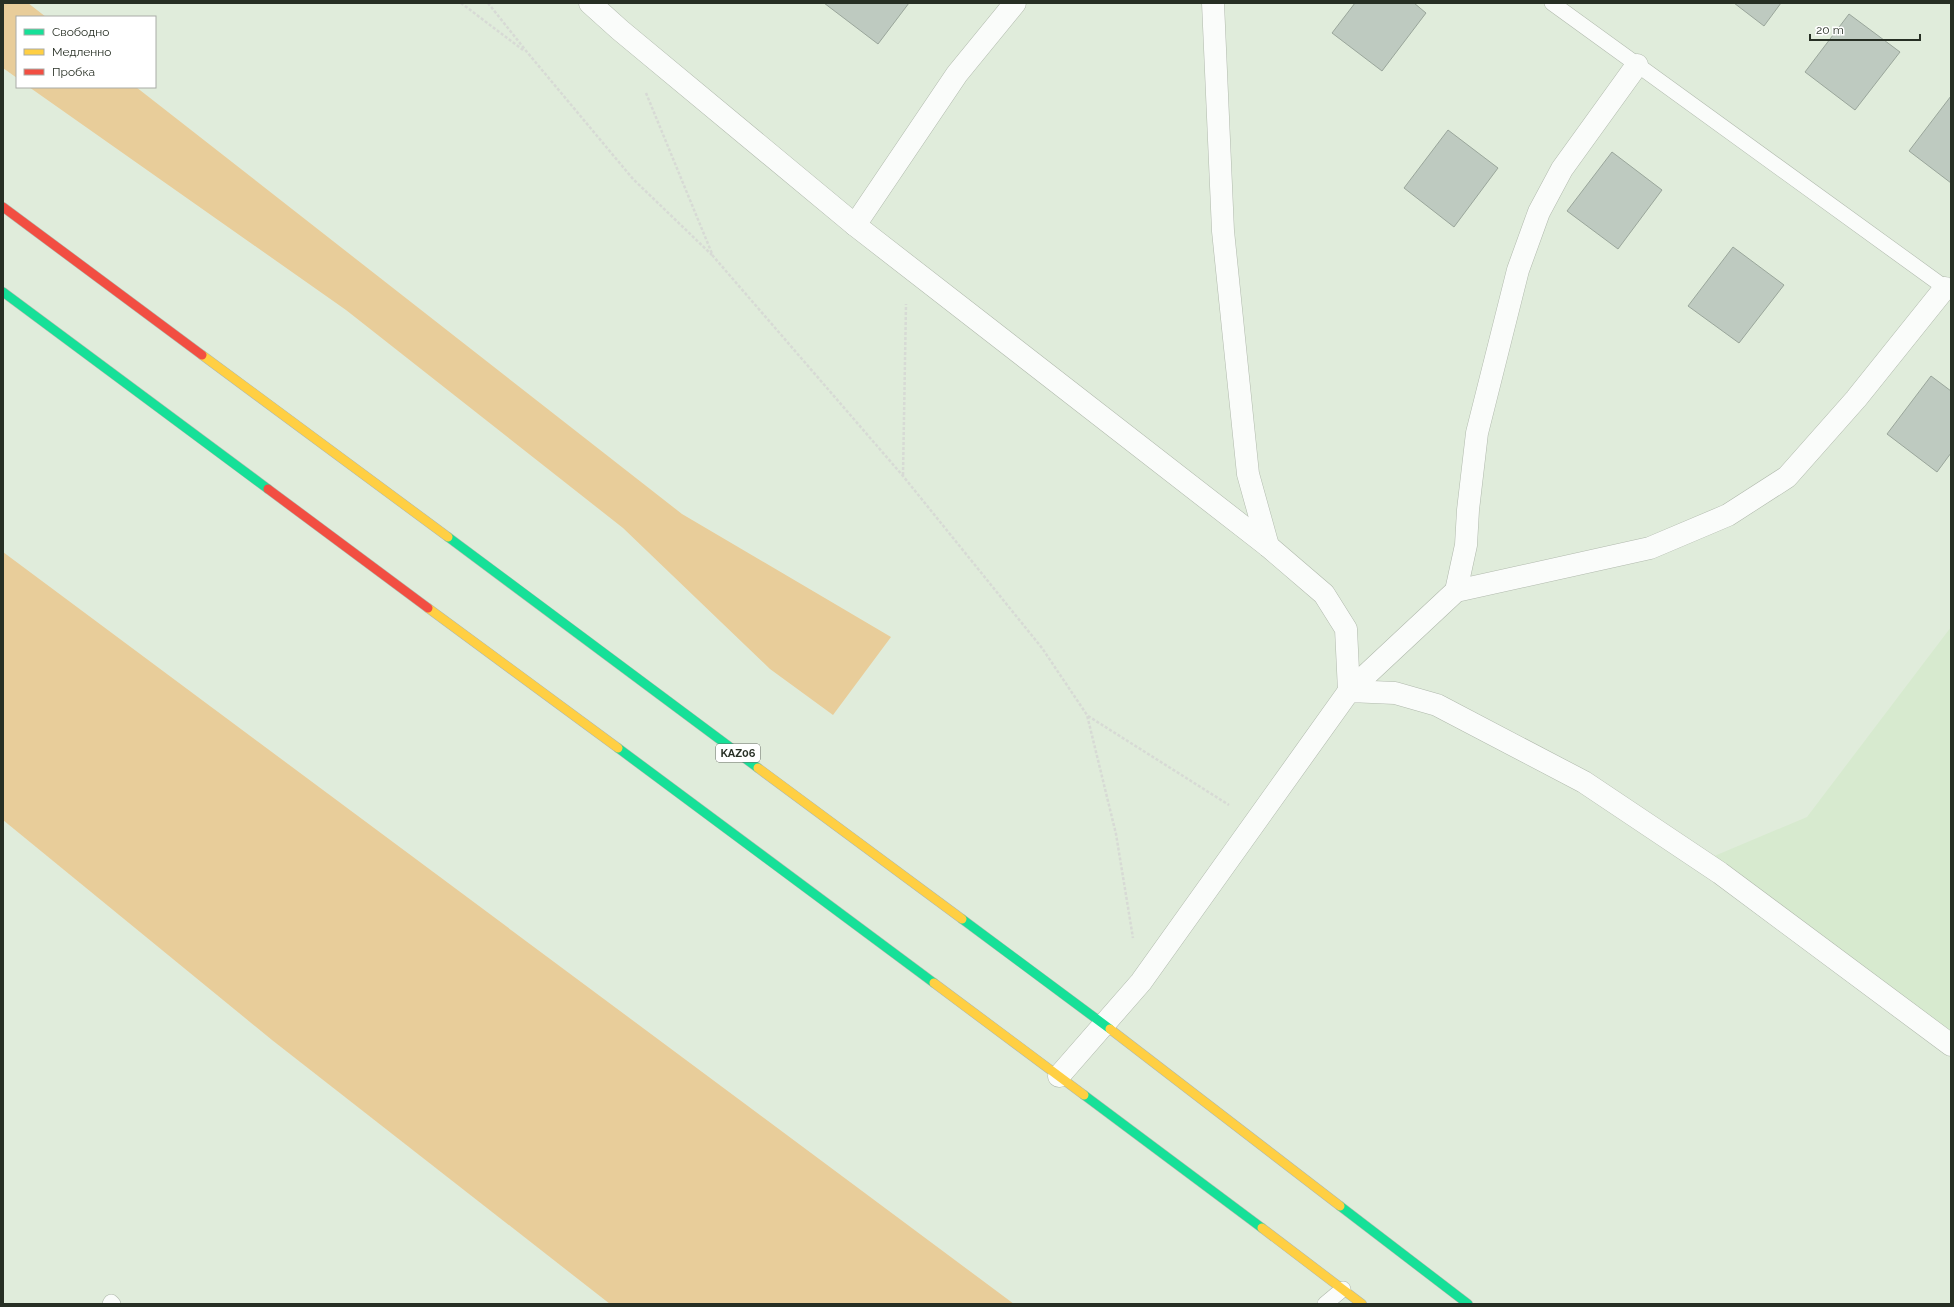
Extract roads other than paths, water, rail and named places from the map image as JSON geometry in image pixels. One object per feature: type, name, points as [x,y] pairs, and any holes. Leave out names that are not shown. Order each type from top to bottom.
[{"type":"highway","name":"KАZ06","points":[[3,207],[1103,1024],[1468,1304]]},
{"type":"highway","points":[[3,292],[1059,1076],[1362,1304]]},
{"type":"street","points":[[590,3],[620,30],[855,225],[907,263],[1268,546],[1324,594],[1346,629],[1349,691]]},
{"type":"street","points":[[855,225],[957,74],[1015,3]]},
{"type":"street","points":[[1213,3],[1223,231],[1248,474],[1268,546]]},
{"type":"street","points":[[1456,591],[1466,545],[1468,510],[1477,432],[1518,270],[1539,212],[1562,169],[1637,65]]},
{"type":"street","points":[[1059,1076],[1141,982],[1349,691],[1456,591],[1650,548],[1728,515],[1787,477],[1856,399],[1948,290]]},
{"type":"street","points":[[1349,691],[1396,693],[1436,705],[1584,782],[1720,873],[1951,1045]]},
{"type":"lane","points":[[1552,3],[1948,290]]},
{"type":"lane","points":[[1326,1304],[1343,1289]]},
{"type":"lane","points":[[110,1304],[111,1302],[113,1304]]}]
